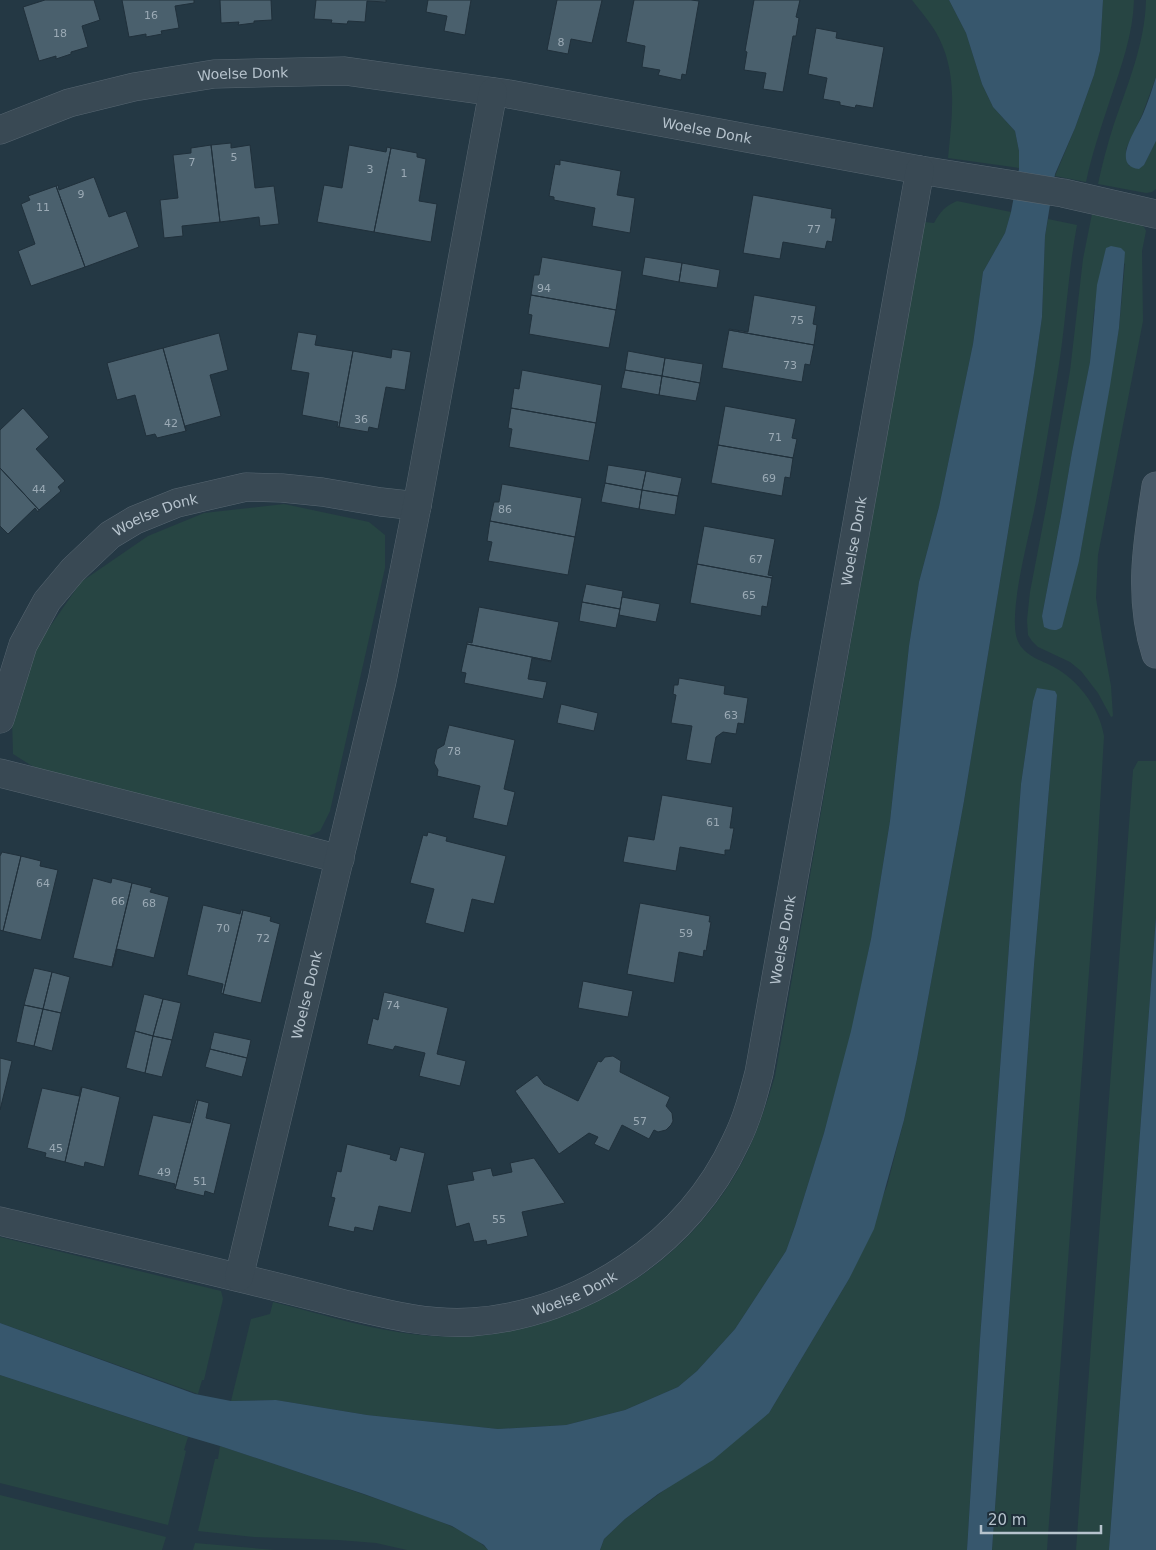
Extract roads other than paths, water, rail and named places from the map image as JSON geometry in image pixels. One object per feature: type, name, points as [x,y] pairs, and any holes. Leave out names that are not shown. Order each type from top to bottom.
[{"type":"street","name":"Woelse Donk","points":[[0,130],[69,103],[134,87],[214,74],[345,71],[493,92],[920,170],[1063,194],[1156,214]]},
{"type":"street","name":"Woelse Donk","points":[[239,1277],[382,681],[417,506],[493,92]]},
{"type":"street","name":"Woelse Donk","points":[[0,1221],[239,1277],[394,1316],[432,1321],[471,1322],[510,1316],[546,1307],[583,1293],[617,1274],[646,1254],[674,1229],[698,1202],[719,1173],[736,1141],[750,1107],[760,1073],[920,170]]},
{"type":"street","points":[[1156,486],[1147,544],[1145,574],[1146,605],[1151,638],[1156,654]]},
{"type":"street","name":"Woelse Donk","points":[[0,719],[23,645],[47,601],[73,570],[110,535],[136,520],[177,503],[246,487],[322,492],[417,506]]},
{"type":"street","points":[[0,773],[340,859]]},
{"type":"water","points":[[949,0],[1103,0],[1100,51],[1094,75],[1075,128],[1055,174],[1045,236],[1042,317],[1034,373],[964,801],[917,1059],[904,1120],[874,1229],[849,1279],[769,1413],[713,1460],[658,1494],[625,1519],[604,1539],[600,1550],[488,1550],[484,1545],[452,1526],[364,1494],[0,1375],[0,1323],[195,1394],[231,1401],[276,1400],[367,1415],[498,1429],[566,1425],[625,1410],[678,1387],[697,1371],[735,1329],[786,1251],[824,1133],[851,1031],[871,939],[890,821],[909,646],[919,582],[939,507],[973,344],[983,272],[1005,233],[1019,169],[1019,151],[1015,131],[993,107],[982,84],[966,33]]},
{"type":"water","points":[[1156,77],[1156,141],[1144,165],[1139,169],[1131,166],[1127,161],[1126,154],[1131,137],[1145,109]]},
{"type":"water","points":[[1111,246],[1121,248],[1125,252],[1119,328],[1079,561],[1062,627],[1058,630],[1053,630],[1044,627],[1042,616],[1090,362],[1097,285],[1106,248]]},
{"type":"water","points":[[1037,688],[1055,691],[1057,695],[1034,965],[992,1550],[967,1550],[980,1339],[1021,784],[1033,701]]},
{"type":"water","points":[[1156,917],[1156,1550],[1109,1550]]}]
